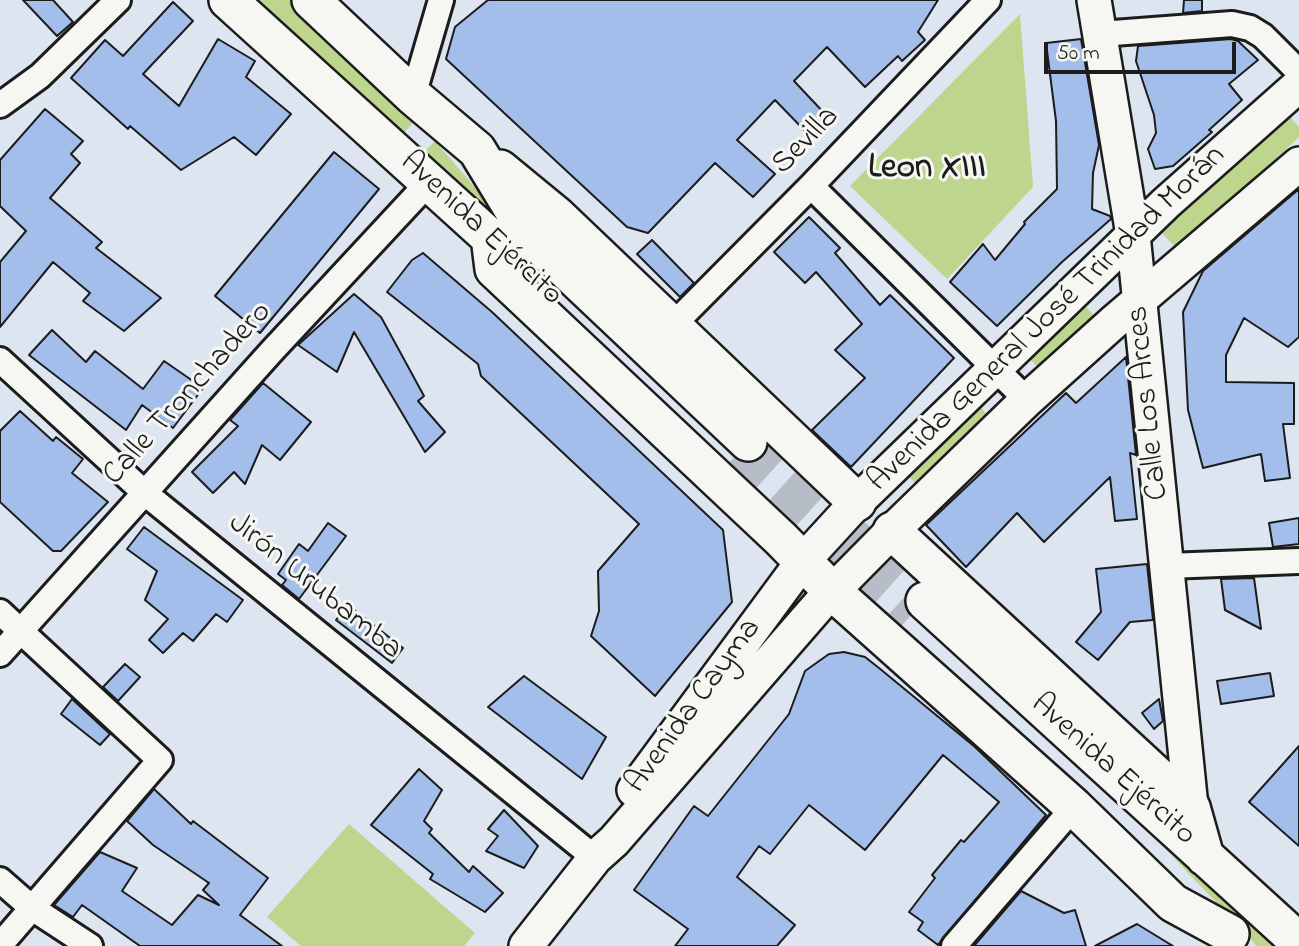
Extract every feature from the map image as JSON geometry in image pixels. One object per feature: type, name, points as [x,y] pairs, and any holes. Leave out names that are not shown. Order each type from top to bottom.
[{"type":"main road","name":"Avenida Ejército","points":[[228,0],[490,237],[739,453],[528,234],[477,150],[413,96],[311,0]]},
{"type":"main road","name":"Calle Los Arces","points":[[1094,0],[1133,235],[1191,807]]},
{"type":"main road","name":"Avenida General José Trinidad Morán","points":[[803,561],[857,502],[995,367],[1133,235],[1299,85]]},
{"type":"main road","points":[[477,150],[556,215],[857,502]]},
{"type":"main road","name":"Avenida General José Trinidad Morán","points":[[833,592],[1027,400],[1299,164]]},
{"type":"main road","points":[[490,237],[494,269],[833,592],[1073,807],[1173,902],[1232,942]]},
{"type":"main road","points":[[892,531],[1191,807],[1205,857]]},
{"type":"main road","name":"Avenida Cayma","points":[[595,858],[604,834],[662,747],[803,561]]},
{"type":"main road","name":"Avenida Cayma","points":[[527,946],[595,858],[614,841],[833,592]]},
{"type":"main road","name":"Avenida Ejército","points":[[1232,942],[1163,858],[914,612],[1205,857],[1299,942]]},
{"type":"street","points":[[0,105],[40,76],[118,0]]},
{"type":"street","points":[[413,96],[441,0]]},
{"type":"street","name":"Sevilla","points":[[671,327],[811,186],[988,0]]},
{"type":"street","points":[[1100,34],[1232,24],[1250,28],[1263,36],[1299,72]]},
{"type":"street","name":"Calle Tronchadero","points":[[0,654],[271,352],[429,182]]},
{"type":"street","points":[[811,186],[1027,400]]},
{"type":"street","name":"Jirón Urubamba","points":[[0,360],[146,494],[595,858]]},
{"type":"street","points":[[1167,566],[1299,561]]},
{"type":"street","points":[[0,612],[160,760],[0,945]]},
{"type":"street","points":[[954,946],[1073,807]]},
{"type":"street","points":[[0,880],[32,908],[90,946]]},
{"type":"green space","points":[[247,0],[292,0],[414,122],[397,140]]},
{"type":"green space","points":[[1020,14],[1033,187],[947,279],[850,186]]},
{"type":"green space","points":[[1287,113],[1299,127],[1299,137],[1177,249],[1160,231]]},
{"type":"green space","points":[[435,141],[528,249],[533,262],[522,255],[418,158]]},
{"type":"green space","points":[[1083,303],[1098,321],[1042,372],[1026,355]]},
{"type":"green space","points":[[975,401],[991,419],[919,487],[901,469]]},
{"type":"green space","points":[[801,584],[815,597],[783,629],[777,623]]},
{"type":"green space","points":[[1128,809],[1284,946],[1257,946]]},
{"type":"green space","points":[[349,824],[475,933],[464,946],[301,946],[267,917]]},
{"type":"building","points":[[23,0],[53,0],[73,22],[57,36]]},
{"type":"building","points":[[488,0],[938,0],[918,32],[925,40],[902,61],[898,56],[865,87],[827,47],[794,81],[826,115],[807,133],[775,100],[737,140],[775,174],[753,197],[715,163],[648,233],[627,227],[446,59],[455,27]]},
{"type":"building","points":[[1184,0],[1202,0],[1202,11],[1183,13]]},
{"type":"building","points":[[173,2],[193,21],[143,74],[179,106],[218,39],[255,61],[246,77],[291,114],[256,155],[234,137],[181,170],[130,126],[128,129],[71,78],[105,40],[123,56]]},
{"type":"building","points":[[1081,39],[1099,145],[1093,173],[1092,209],[1110,216],[1111,219],[1062,262],[997,326],[950,282],[983,244],[995,260],[1024,222],[1057,189],[1056,121],[1046,43]]},
{"type":"building","points":[[1231,39],[1238,41],[1258,60],[1229,84],[1242,100],[1209,130],[1212,132],[1173,166],[1155,169],[1148,149],[1156,133],[1154,115],[1136,61],[1138,46]]},
{"type":"building","points":[[45,109],[83,141],[71,154],[80,163],[50,198],[102,242],[96,248],[161,298],[124,331],[83,301],[90,293],[53,262],[0,327],[0,262],[26,231],[0,206],[0,160]]},
{"type":"building","points":[[334,152],[379,189],[260,333],[215,296]]},
{"type":"building","points":[[1299,189],[1299,337],[1288,347],[1244,318],[1226,355],[1226,382],[1294,383],[1294,424],[1283,424],[1290,478],[1265,481],[1261,454],[1203,468],[1188,410],[1183,312],[1203,271]]},
{"type":"building","points":[[809,217],[840,248],[835,253],[880,305],[890,295],[954,358],[851,467],[812,430],[865,378],[835,350],[862,324],[816,272],[805,283],[774,252]]},
{"type":"building","points":[[652,240],[694,283],[680,297],[637,254]]},
{"type":"building","points":[[423,253],[492,312],[723,530],[732,602],[655,696],[591,636],[599,611],[598,571],[639,524],[481,376],[478,364],[387,292],[412,260]]},
{"type":"building","points":[[354,294],[381,317],[424,396],[418,401],[445,432],[425,452],[354,332],[337,372],[298,345]]},
{"type":"building","points":[[52,330],[86,362],[95,351],[143,389],[164,361],[203,388],[173,428],[142,405],[126,430],[29,355]]},
{"type":"building","points":[[1126,357],[1136,455],[1130,453],[1137,519],[1115,521],[1110,477],[1044,542],[1017,513],[966,567],[926,525],[1066,393],[1076,403]]},
{"type":"building","points":[[263,383],[311,422],[280,460],[262,445],[245,484],[234,472],[213,493],[192,472],[238,426],[230,420]]},
{"type":"building","points":[[20,411],[53,441],[56,437],[83,459],[72,473],[108,502],[61,551],[53,551],[0,502],[0,431]]},
{"type":"building","points":[[1299,518],[1299,544],[1273,547],[1269,523]]},
{"type":"building","points":[[328,523],[346,536],[299,599],[282,585],[286,580],[278,574],[299,544],[308,551]]},
{"type":"building","points":[[144,527],[243,600],[227,622],[216,614],[193,641],[183,633],[163,653],[149,640],[168,619],[145,600],[157,571],[127,549]]},
{"type":"building","points":[[1147,564],[1153,620],[1130,622],[1098,660],[1076,642],[1101,612],[1096,569]]},
{"type":"building","points":[[1254,578],[1261,629],[1225,610],[1221,579]]},
{"type":"building","points":[[348,605],[403,648],[392,663],[336,620]]},
{"type":"building","points":[[844,652],[865,657],[879,668],[975,747],[1046,815],[938,945],[918,930],[923,922],[909,912],[935,878],[932,875],[961,840],[964,842],[999,802],[943,755],[865,850],[809,805],[770,854],[759,846],[737,877],[795,925],[777,946],[675,946],[688,929],[634,890],[694,806],[708,816],[789,714],[805,671],[829,654]]},
{"type":"building","points":[[125,664],[140,677],[118,701],[103,687]]},
{"type":"building","points":[[1270,673],[1274,696],[1221,704],[1217,681]]},
{"type":"building","points":[[524,676],[606,737],[582,779],[488,707]]},
{"type":"building","points":[[72,699],[110,734],[100,745],[61,714]]},
{"type":"building","points":[[1159,699],[1163,721],[1154,729],[1142,713]]},
{"type":"building","points":[[1299,746],[1299,846],[1249,802]]},
{"type":"building","points":[[419,769],[442,790],[424,821],[432,829],[429,833],[469,872],[473,866],[503,893],[485,912],[430,879],[433,874],[371,825]]},
{"type":"building","points":[[154,789],[191,824],[193,821],[268,878],[240,915],[282,946],[140,946],[82,905],[73,917],[54,905],[100,852],[137,868],[122,891],[172,925],[198,895],[219,905],[203,890],[209,883],[153,845],[127,821]]},
{"type":"building","points":[[504,810],[538,846],[524,868],[486,851],[498,836],[488,829]]},
{"type":"building","points":[[1021,891],[1064,913],[1075,910],[1086,946],[974,946]]},
{"type":"building","points":[[1137,924],[1173,946],[1095,946]]},
{"type":"tunnel","points":[[748,442],[925,601]]},
{"type":"tunnel","points":[[729,463],[904,623]]},
{"type":"district","name":"Leon XIII","points":[[927,170]]}]
